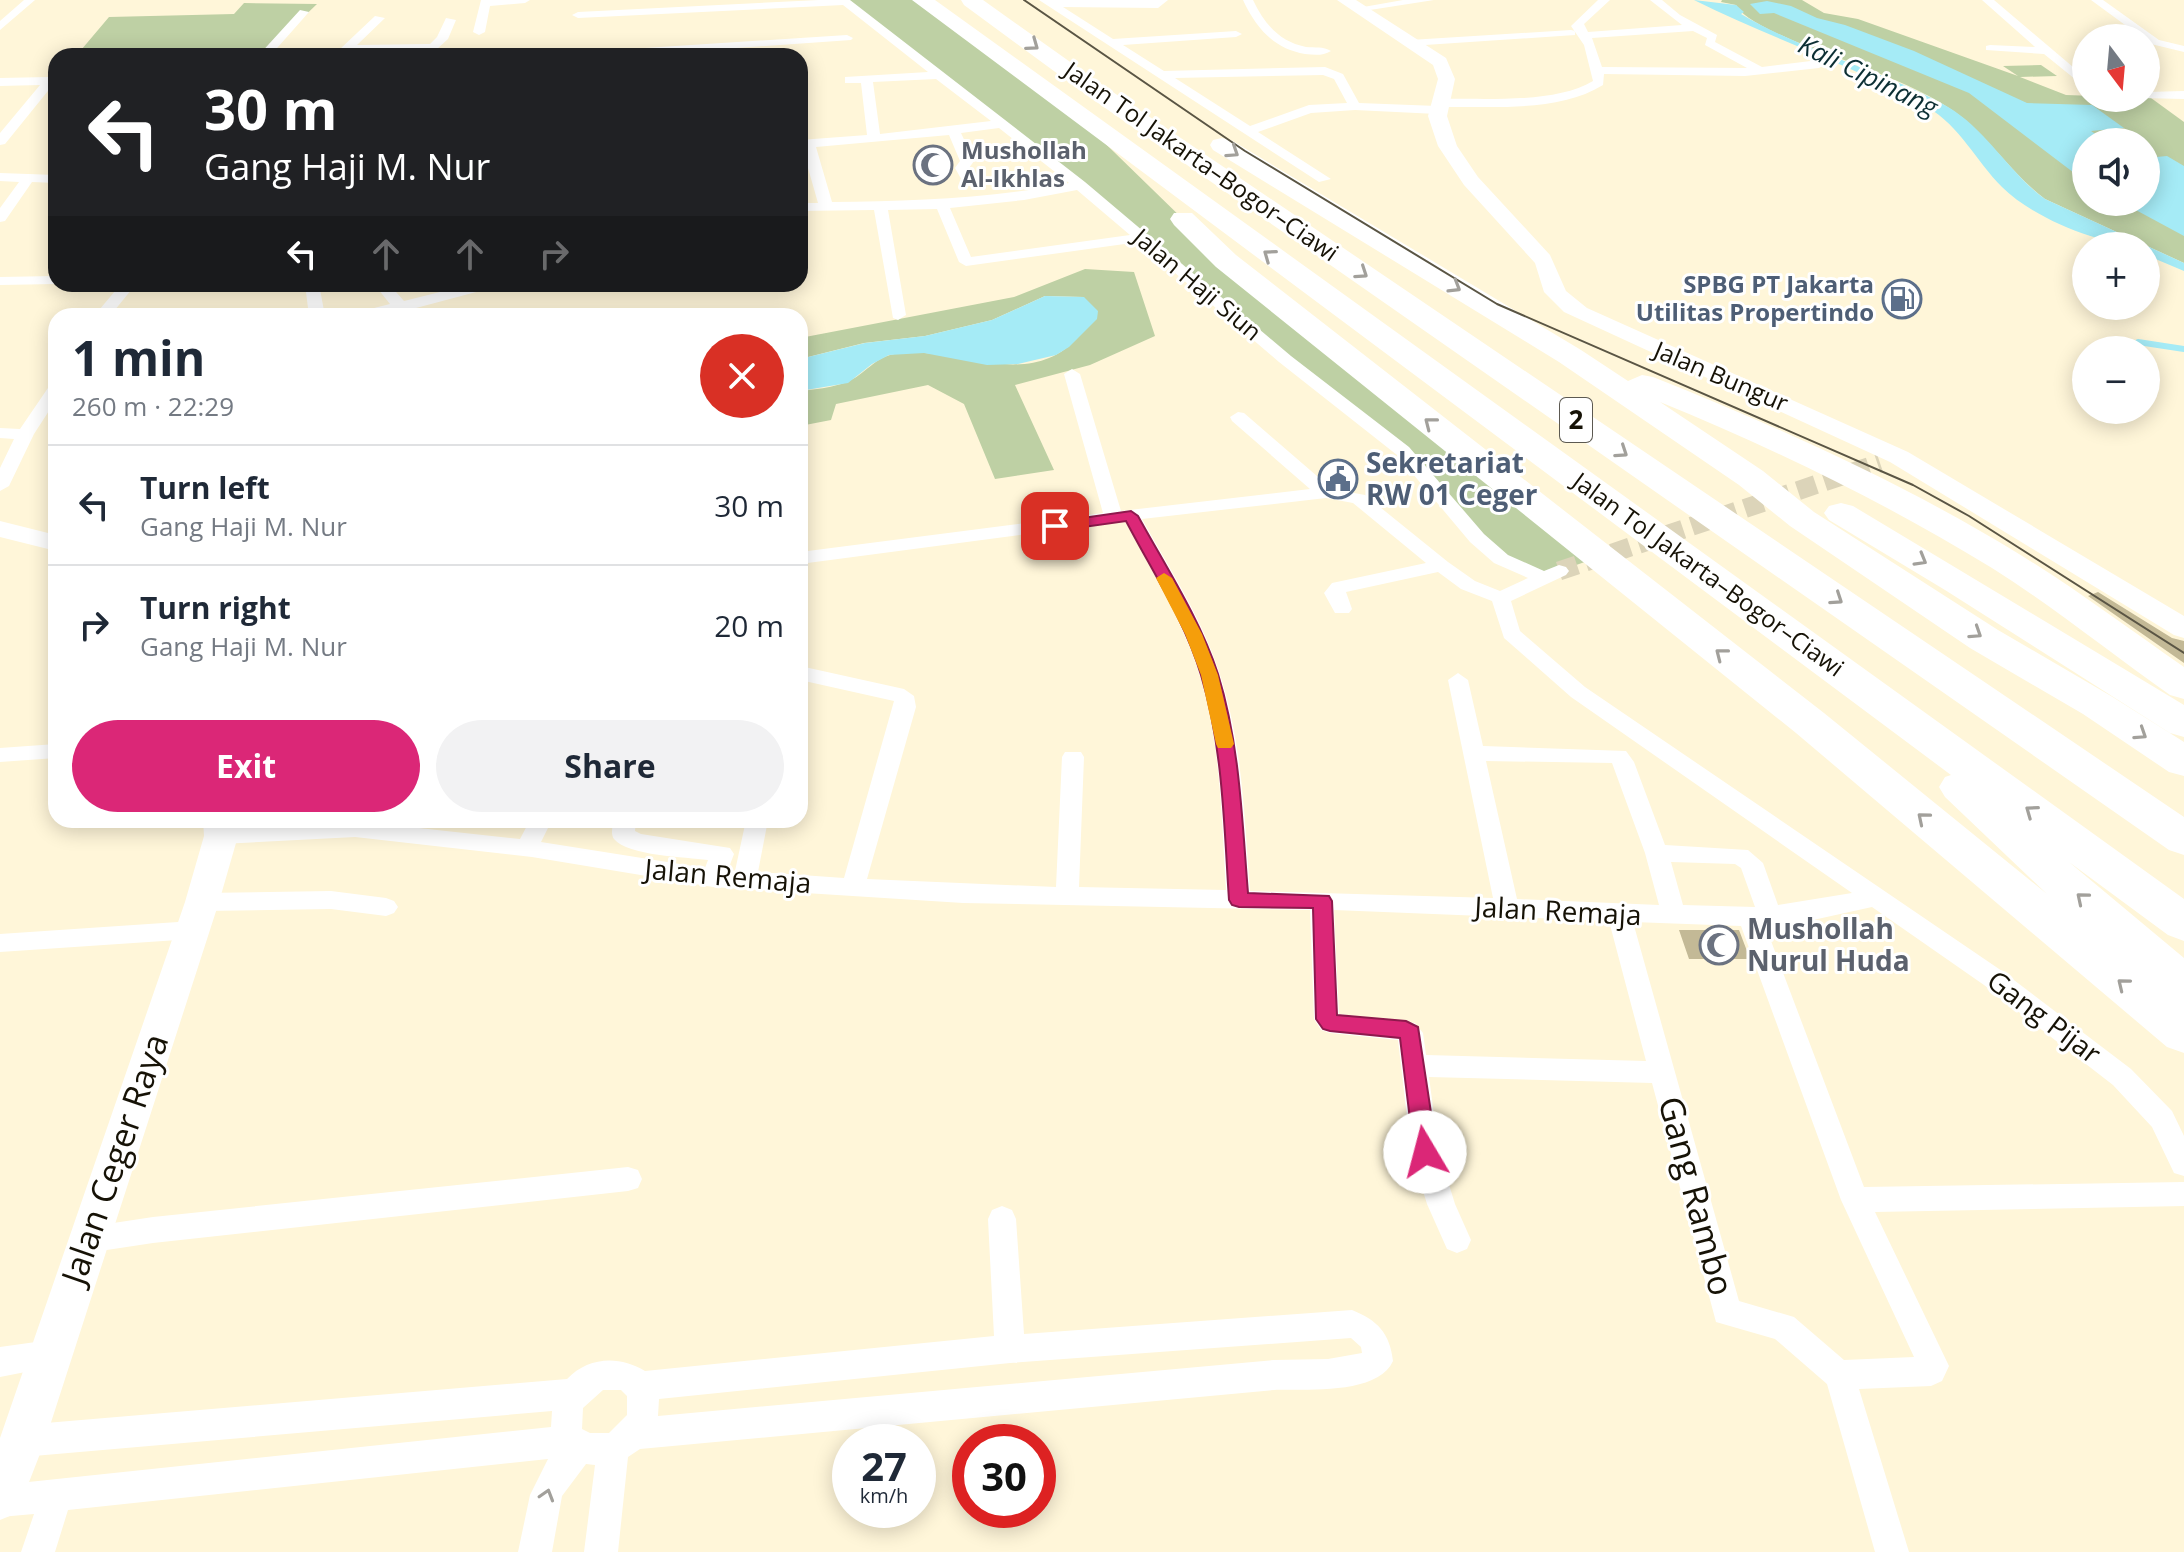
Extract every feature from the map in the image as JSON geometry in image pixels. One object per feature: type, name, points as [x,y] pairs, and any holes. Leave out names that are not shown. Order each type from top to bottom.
[{"type":"highway","name":"Jalan Tol Jakarta–Bogor–Ciawi","points":[[922,0],[2184,923]]},
{"type":"highway","name":"Jalan Tol Jakarta–Bogor–Ciawi","points":[[970,0],[1109,100],[2184,839]]},
{"type":"highway","points":[[1005,0],[1136,84],[1231,151],[1570,356],[1751,478],[1802,519],[1971,630],[2097,705],[2184,762]]},
{"type":"highway","points":[[1076,115],[1226,261],[1810,723],[2184,1033]]},
{"type":"highway","points":[[1570,356],[1751,426],[1899,500],[1970,539],[2057,594],[2184,686]]},
{"type":"highway","points":[[1602,377],[1678,408],[1764,454],[1864,493],[2029,595],[2184,720]]},
{"type":"highway","points":[[1751,478],[1831,508],[2184,720]]},
{"type":"highway","points":[[1830,664],[2037,860],[2184,985]]},
{"type":"street","points":[[479,32],[485,1],[525,0]]},
{"type":"street","points":[[575,29],[581,0]]},
{"type":"street","points":[[1048,3],[1158,5],[1163,0]]},
{"type":"street","points":[[1248,0],[1253,12],[1286,47],[1303,52],[1325,51]]},
{"type":"street","points":[[1351,5],[1429,0]]},
{"type":"street","points":[[1248,131],[1309,109],[1439,107],[1579,93],[1593,88],[1599,82],[1598,70],[1587,35],[1577,26],[1605,0]]},
{"type":"street","points":[[1655,0],[1715,38],[1709,43],[1759,70]]},
{"type":"street","points":[[1987,0],[2072,72]]},
{"type":"street","points":[[2096,0],[2142,36],[2181,51]]},
{"type":"street","points":[[578,15],[844,1]]},
{"type":"street","name":"Jalan Haji Siun","points":[[844,1],[1080,185],[1312,381],[1403,451],[1477,538],[1501,559],[1551,574],[1501,598]]},
{"type":"street","points":[[1048,3],[1324,179]]},
{"type":"street","points":[[0,8],[27,4]]},
{"type":"street","points":[[0,27],[27,4]]},
{"type":"street","name":"Jalan Bungur","points":[[1351,5],[1440,62],[1447,72],[1447,88],[1439,107],[1450,153],[1464,175],[1544,260],[1552,288],[1579,313],[1889,460],[2184,629]]},
{"type":"street","points":[[271,48],[304,12]]},
{"type":"street","points":[[347,48],[379,18]]},
{"type":"street","points":[[415,48],[433,47],[442,39],[450,20]]},
{"type":"street","points":[[1587,35],[1697,27]]},
{"type":"street","points":[[1410,43],[1571,33]]},
{"type":"street","points":[[1109,43],[1236,34]]},
{"type":"street","points":[[690,48],[847,38]]},
{"type":"street","points":[[797,41],[797,48]]},
{"type":"street","points":[[570,48],[571,42]]},
{"type":"street","points":[[1990,48],[2048,51]]},
{"type":"street","points":[[2058,60],[2072,60]]},
{"type":"street","points":[[1598,70],[1759,70],[1819,64]]},
{"type":"street","points":[[1158,75],[1325,71],[1339,77],[1355,106]]},
{"type":"street","points":[[849,80],[937,75]]},
{"type":"street","points":[[867,79],[874,139]]},
{"type":"street","points":[[0,82],[48,80]]},
{"type":"street","points":[[0,141],[48,86]]},
{"type":"street","points":[[2160,96],[2184,95]]},
{"type":"street","points":[[808,144],[999,124]]},
{"type":"street","points":[[954,131],[967,161],[962,168],[969,181]]},
{"type":"street","points":[[808,154],[823,189],[826,207]]},
{"type":"street","points":[[0,177],[48,179]]},
{"type":"street","points":[[0,218],[28,178]]},
{"type":"street","points":[[808,207],[942,205],[1080,185]]},
{"type":"street","points":[[942,205],[966,262],[1140,238]]},
{"type":"street","points":[[880,206],[898,315]]},
{"type":"street","points":[[0,281],[48,280]]},
{"type":"street","points":[[109,308],[122,292]]},
{"type":"street","points":[[388,292],[401,307]]},
{"type":"street","points":[[396,308],[458,292]]},
{"type":"street","points":[[1072,374],[1122,517],[1194,634],[1210,675],[1228,758],[1239,900]]},
{"type":"street","points":[[0,486],[25,434],[48,400]]},
{"type":"street","points":[[1238,417],[1326,493]]},
{"type":"street","points":[[0,433],[25,434]]},
{"type":"street","points":[[808,558],[1259,498],[1326,493],[1359,499],[1468,585],[1501,598]]},
{"type":"street","points":[[0,529],[48,541]]},
{"type":"street","points":[[1342,609],[1334,593],[1339,587],[1441,566]]},
{"type":"street","name":"Gang Pijar","points":[[1501,598],[1511,634],[1578,692],[1993,978],[2122,1077],[2162,1119],[2184,1164]]},
{"type":"street","points":[[808,675],[904,696],[905,707],[853,887]]},
{"type":"street","points":[[1458,680],[1507,907]]},
{"type":"street","points":[[0,755],[48,752]]},
{"type":"street","points":[[1475,753],[1618,756],[1623,762],[1657,853],[1674,916]]},
{"type":"street","points":[[1067,897],[1073,757]]},
{"type":"street","name":"Jalan Remaja","points":[[220,828],[355,829],[527,848],[713,878],[1067,897],[1322,901],[1760,917],[1813,911],[1875,897]]},
{"type":"street","name":"Jalan Ceger Raya","points":[[0,1498],[22,1441],[198,916],[220,828]]},
{"type":"street","points":[[527,848],[537,828]]},
{"type":"street","points":[[624,828],[623,834],[636,842],[722,854],[713,878]]},
{"type":"street","points":[[745,880],[755,828]]},
{"type":"street","points":[[1657,853],[1740,856],[1751,863],[1760,917],[1855,1200],[1934,1370],[1839,1375],[1892,1552]]},
{"type":"street","points":[[0,943],[331,900],[386,907]]},
{"type":"street","points":[[1322,901],[1328,1021],[1406,1030],[1412,1038],[1425,1152],[1441,1204],[1457,1240]]},
{"type":"street","name":"Gang Rambo","points":[[1619,914],[1727,1312],[1783,1327],[1839,1375]]},
{"type":"street","points":[[1414,1066],[1663,1072]]},
{"type":"street","points":[[87,1240],[153,1230],[628,1179]]},
{"type":"street","points":[[1855,1200],[2184,1194]]},
{"type":"street","points":[[1002,1219],[1010,1349]]},
{"type":"street","points":[[0,1498],[576,1444],[601,1451],[623,1441],[1274,1375],[1349,1372],[1365,1369],[1378,1361],[1377,1347],[1371,1335],[1352,1324],[1010,1349],[640,1386]]},
{"type":"street","points":[[0,1362],[50,1355]]},
{"type":"street","points":[[576,1444],[564,1419],[574,1394],[593,1379],[616,1374],[640,1386],[645,1396],[645,1409],[623,1441],[601,1552]]},
{"type":"street","points":[[22,1441],[574,1394]]},
{"type":"street","points":[[535,1552],[548,1486],[576,1444]]},
{"type":"street","points":[[38,1552],[57,1495]]},
{"type":"green space","points":[[843,0],[922,0],[1076,115],[1226,261],[1599,557],[1542,577],[1501,559],[1403,451]]},
{"type":"green space","points":[[1802,0],[1824,13],[1858,19],[2018,76],[2003,66],[2041,65],[2057,76],[2020,77],[2072,95],[2072,112],[2160,112],[2160,105],[2184,122],[2184,263],[2160,252],[2160,232],[2117,232],[2082,216],[2160,216],[2160,128],[2072,128],[2072,211],[2045,199],[1953,110],[1907,85],[1758,24],[1736,5],[1721,2]]},
{"type":"green space","points":[[244,3],[317,4],[271,48],[83,48],[109,17],[234,14]]},
{"type":"green space","points":[[1085,269],[1134,272],[1155,336],[1090,365],[1015,385],[1054,470],[995,479],[964,404],[928,385],[836,404],[831,420],[808,424],[808,390],[846,382],[890,355],[914,353],[988,363],[1037,362],[1059,353],[1080,335],[1084,297],[1045,296],[992,320],[925,336],[864,343],[808,357],[808,336],[1014,297]]},
{"type":"water","name":"Kali Cipinang","points":[[1694,0],[1736,5],[1744,12],[1741,14],[1766,28],[1897,82],[1948,107],[1975,127],[2020,177],[2045,199],[2072,211],[2072,216],[2082,216],[2117,232],[2080,232],[2032,210],[2002,187],[1949,124],[1927,107],[1870,78]]},
{"type":"water","points":[[1767,1],[1791,6],[1914,51],[2027,103],[2072,104],[2072,112],[2102,112],[2124,128],[2072,128],[2072,171],[1969,93],[1774,13],[1760,14],[1750,4]]},
{"type":"water","points":[[2167,156],[2184,166],[2184,236],[2147,216],[2160,216],[2160,157]]},
{"type":"water","points":[[2160,252],[2184,263],[2184,271],[2160,261]]},
{"type":"water","points":[[1045,296],[1084,297],[1098,311],[1097,319],[1069,347],[1056,355],[1018,364],[987,365],[924,353],[889,355],[848,383],[808,390],[808,357],[865,343],[925,336],[992,320]]},
{"type":"building","points":[[2098,592],[2172,638],[2184,641],[2184,663],[2088,596]]},
{"type":"building","name":"Mushollah Nurul Huda","points":[[1679,930],[1739,930],[1750,959],[1689,959]]},
{"type":"waterway","points":[[2160,345],[2184,349]]},
{"type":"tunnel","points":[[1559,571],[1880,463]]},
{"type":"tram line","points":[[1024,0],[1245,151],[1497,304],[1913,485],[1969,516],[2184,653]]},
{"type":"slow traffic","points":[[1164,578],[1194,634],[1210,675],[1225,744]]},
{"type":"place","name":"Mushollah Al-Ikhlas","points":[[933,165]]},
{"type":"place","name":"SPBG PT Jakarta Utilitas Propertindo","points":[[1902,299]]},
{"type":"place","name":"Sekretariat RW 01 Ceger","points":[[1338,479]]},
{"type":"place","name":"Mushollah Nurul Huda","points":[[1719,945]]},
{"type":"route","points":[[1055,526],[1131,516],[1194,634],[1210,675],[1228,758],[1239,900],[1322,901],[1327,1019],[1330,1023],[1406,1030],[1410,1033],[1425,1152]]}]
